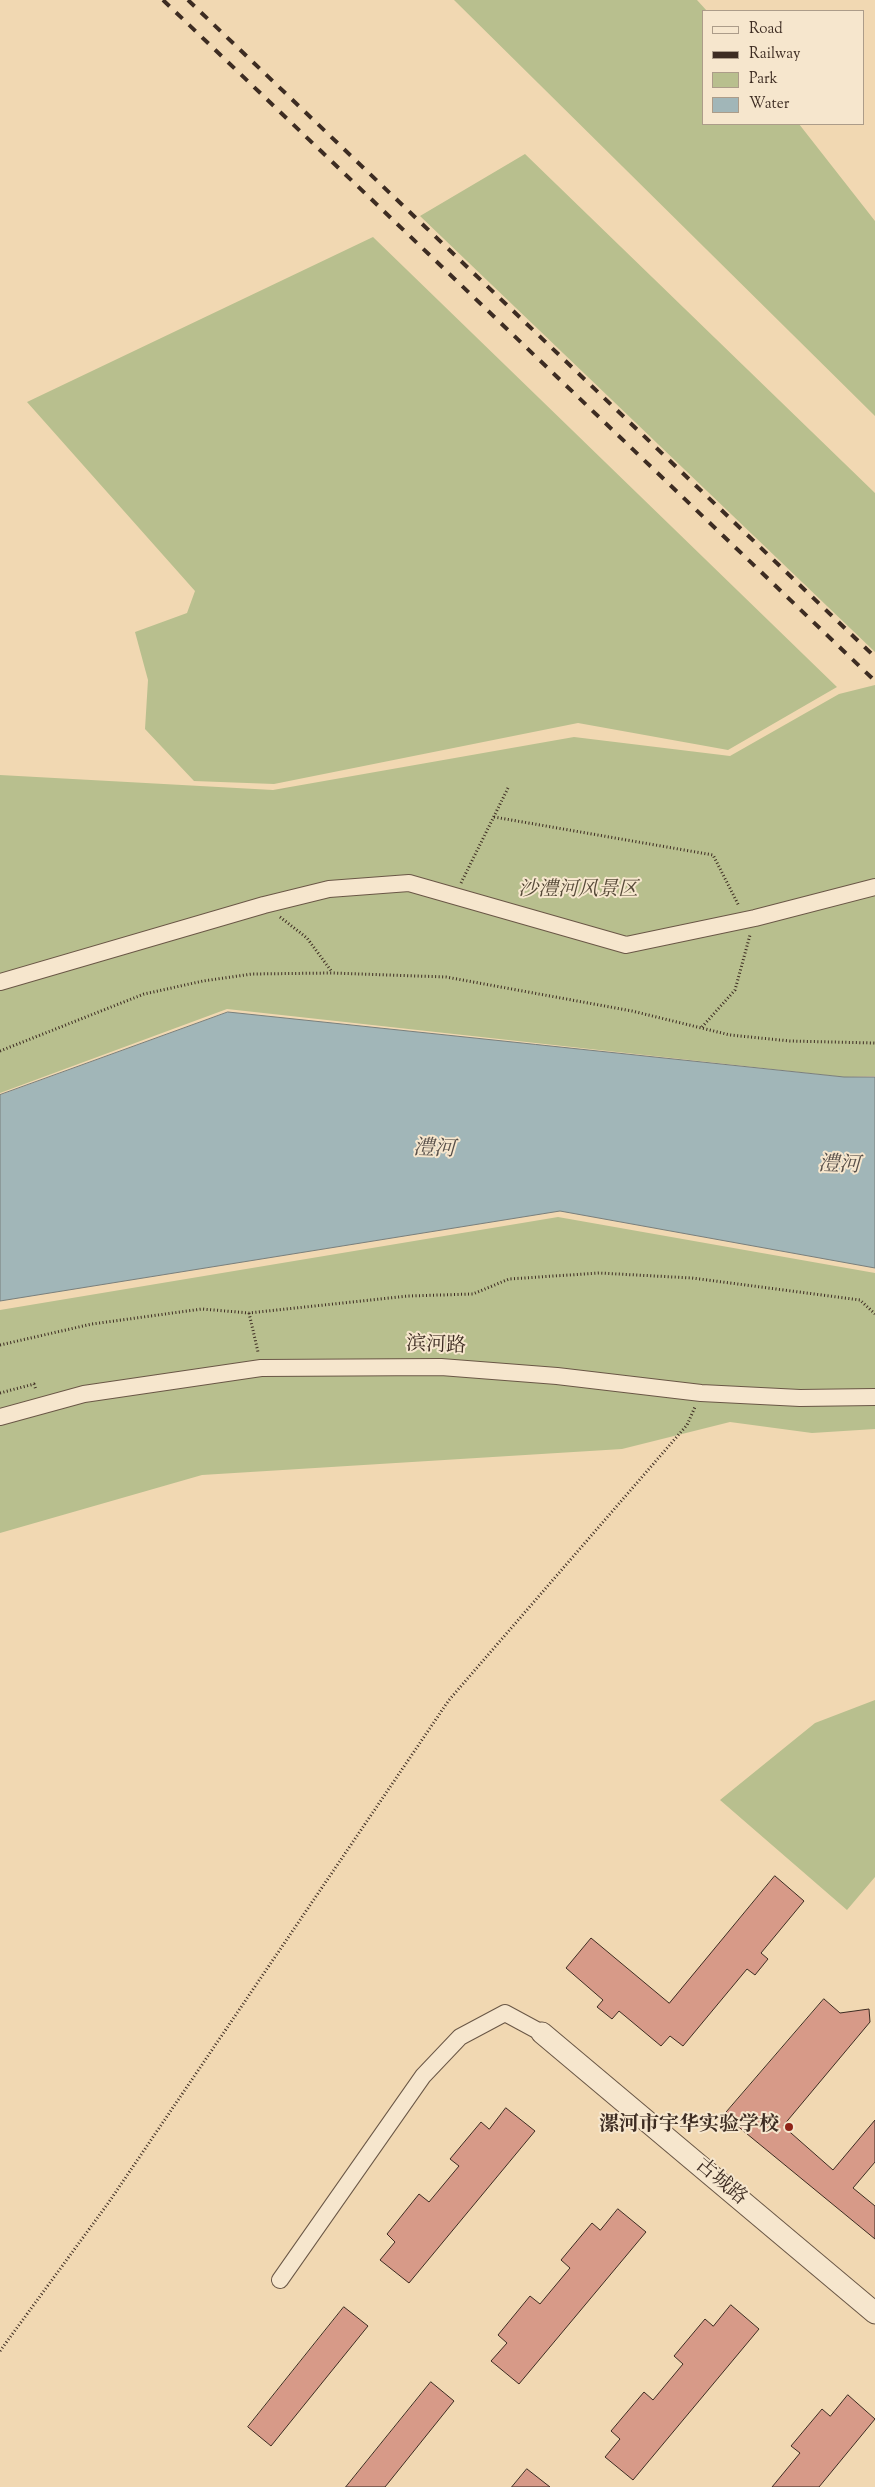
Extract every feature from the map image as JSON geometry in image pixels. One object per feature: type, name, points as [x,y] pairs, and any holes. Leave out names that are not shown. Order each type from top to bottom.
[{"type":"street","points":[[0,982],[264,905],[329,889],[409,883],[626,945],[751,918],[875,888]]},
{"type":"street","name":"滨河路","points":[[0,1418],[84,1394],[261,1368],[441,1366],[557,1376],[701,1393],[800,1398],[875,1397]]},
{"type":"street","points":[[280,2280],[423,2076],[460,2037],[505,2014],[542,2033]]},
{"type":"street","name":"古城路","points":[[542,2033],[875,2313]]},
{"type":"path","points":[[456,895],[509,786]]},
{"type":"path","points":[[494,818],[713,855],[751,918],[735,990],[702,1027]]},
{"type":"path","points":[[264,905],[307,938],[332,973]]},
{"type":"path","points":[[0,1051],[144,994],[203,981],[252,974],[332,973],[446,977],[632,1011],[730,1035],[790,1042],[875,1043]]},
{"type":"path","points":[[0,1345],[92,1324],[202,1309],[249,1313],[408,1296],[473,1294],[509,1278],[598,1273],[692,1278],[860,1300],[875,1314]]},
{"type":"path","points":[[249,1313],[261,1368]]},
{"type":"path","points":[[0,2351],[109,2202],[449,1700],[688,1425],[701,1393]]},
{"type":"green space","points":[[454,0],[697,0],[706,10],[702,10],[702,125],[800,125],[875,221],[875,416]]},
{"type":"green space","points":[[525,154],[875,493],[875,652],[420,216]]},
{"type":"green space","points":[[373,237],[837,687],[728,750],[578,723],[274,784],[194,781],[145,729],[148,680],[135,632],[187,613],[195,591],[27,402]]},
{"type":"green space","name":"沙澧河风景区","points":[[875,685],[875,1076],[844,1077],[227,1009],[0,1093],[0,775],[273,790],[574,737],[730,756],[839,694]]},
{"type":"green space","points":[[558,1217],[875,1273],[875,1429],[812,1433],[730,1422],[622,1449],[202,1475],[0,1533],[0,1310]]},
{"type":"green space","points":[[875,1700],[875,1877],[847,1910],[720,1800],[815,1723]]},
{"type":"water","name":"澧河","points":[[228,1012],[844,1077],[875,1077],[875,1268],[560,1211],[0,1301],[0,1095]]},
{"type":"building","points":[[775,1876],[804,1901],[761,1953],[768,1959],[755,1975],[747,1969],[683,2046],[670,2036],[661,2046],[619,2011],[612,2019],[597,2007],[603,2000],[566,1968],[591,1938],[669,2003]]},
{"type":"building","points":[[824,1999],[840,2013],[869,2009],[870,2022],[783,2126],[833,2170],[875,2120],[875,2162],[853,2188],[875,2206],[875,2239],[724,2115]]},
{"type":"building","points":[[506,2108],[535,2131],[409,2283],[380,2260],[395,2242],[387,2234],[419,2194],[429,2202],[459,2166],[450,2159],[481,2122],[489,2129]]},
{"type":"building","points":[[618,2209],[646,2232],[519,2384],[491,2361],[507,2343],[498,2335],[530,2296],[540,2304],[570,2268],[561,2260],[592,2223],[600,2230]]},
{"type":"building","points":[[731,2305],[759,2329],[633,2480],[605,2457],[620,2439],[611,2431],[644,2392],[653,2400],[683,2364],[674,2356],[705,2319],[713,2326]]},
{"type":"building","points":[[344,2307],[368,2326],[271,2446],[248,2427]]},
{"type":"building","points":[[431,2382],[454,2401],[385,2487],[346,2487]]},
{"type":"building","points":[[848,2395],[875,2419],[819,2487],[772,2487],[800,2453],[791,2446],[822,2409],[830,2416]]},
{"type":"building","points":[[527,2469],[550,2487],[512,2487]]},
{"type":"railway","points":[[163,0],[875,681]]},
{"type":"railway","points":[[188,0],[875,657]]},
{"type":"place","name":"漯河市宇华实验学校","points":[[789,2127]]}]
